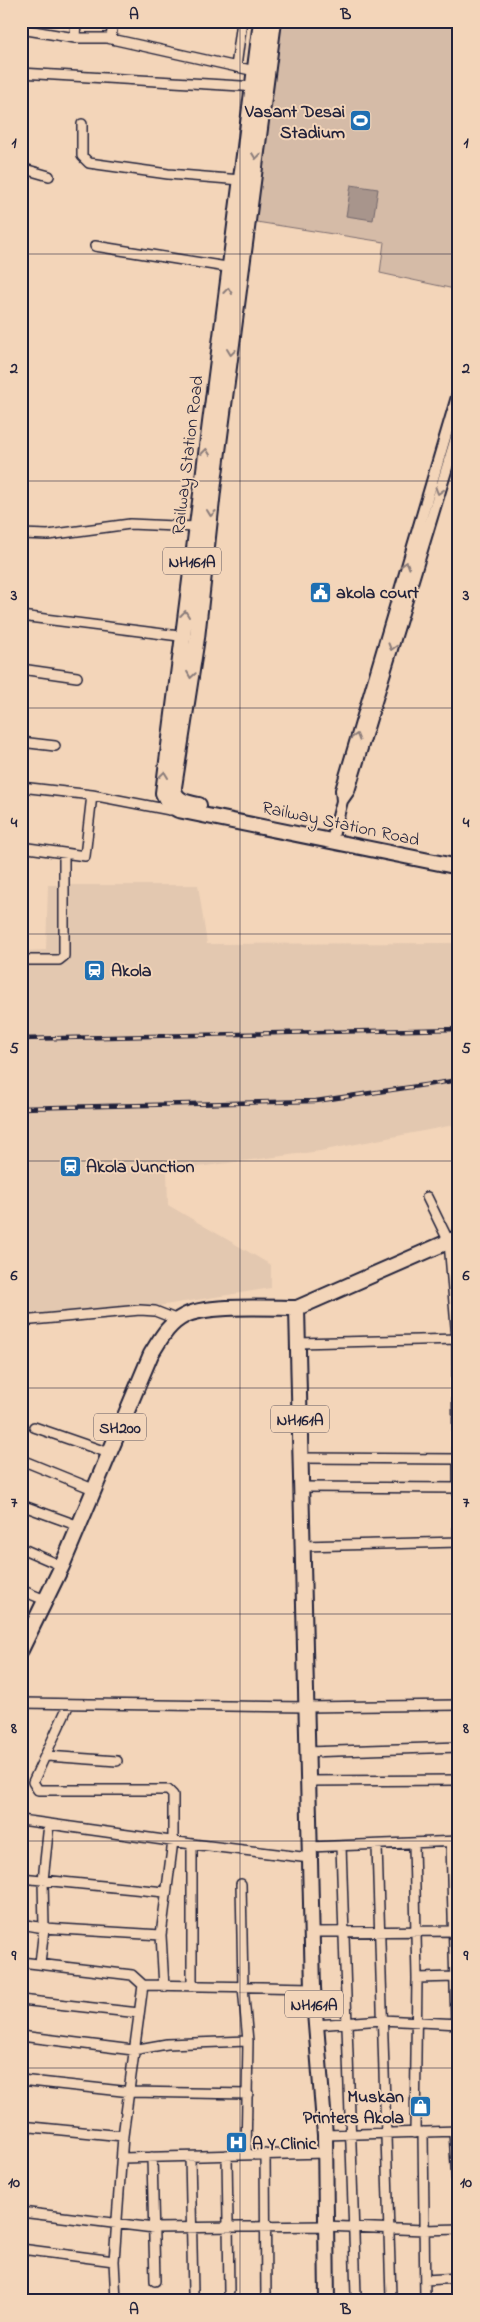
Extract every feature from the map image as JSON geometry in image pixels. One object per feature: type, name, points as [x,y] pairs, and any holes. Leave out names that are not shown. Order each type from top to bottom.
[{"type":"main road","name":"Railway Station Road","points":[[175,802],[174,787],[197,638],[236,269],[259,88],[255,71],[261,21]]},
{"type":"main road","name":"Railway Station Road","points":[[274,21],[241,180],[236,269],[182,636],[163,784],[164,798],[459,867]]},
{"type":"main road","name":"Railway Station Road","points":[[333,836],[459,858]]},
{"type":"main road","points":[[297,1308],[454,1240]]},
{"type":"main road","name":"SH200","points":[[21,1650],[25,1634],[62,1566],[151,1354],[170,1326],[185,1315],[222,1308],[297,1308]]},
{"type":"main road","name":"NH161A","points":[[297,1308],[311,1932],[313,1988],[325,2135],[327,2301]]},
{"type":"street","points":[[22,21],[22,25],[27,30],[75,38],[111,39],[255,71]]},
{"type":"street","points":[[75,38],[76,21]]},
{"type":"street","points":[[111,39],[113,21]]},
{"type":"street","points":[[236,67],[242,21]]},
{"type":"street","points":[[21,72],[259,88]]},
{"type":"street","points":[[82,124],[82,156],[89,162],[168,174],[241,180]]},
{"type":"street","points":[[21,168],[48,176]]},
{"type":"street","points":[[95,246],[236,269]]},
{"type":"street","points":[[333,836],[342,801],[349,792],[377,683],[454,433],[459,390]]},
{"type":"street","points":[[21,534],[48,535],[130,524],[197,527]]},
{"type":"street","points":[[21,616],[197,638]]},
{"type":"street","points":[[21,670],[76,677]]},
{"type":"street","points":[[21,742],[55,746]]},
{"type":"street","points":[[21,788],[92,795],[170,810],[175,802]]},
{"type":"street","points":[[21,848],[85,856],[92,795]]},
{"type":"street","points":[[21,960],[59,960],[64,956],[64,853]]},
{"type":"street","points":[[427,1197],[454,1240],[458,1339],[459,1584]]},
{"type":"street","points":[[21,1321],[140,1310],[155,1312],[178,1320]]},
{"type":"street","points":[[298,1343],[458,1339]]},
{"type":"street","points":[[34,1427],[109,1453]]},
{"type":"street","points":[[301,1458],[458,1459]]},
{"type":"street","points":[[24,1461],[93,1490]]},
{"type":"street","points":[[302,1487],[458,1488]]},
{"type":"street","points":[[21,1505],[78,1526]]},
{"type":"street","points":[[302,1546],[458,1542]]},
{"type":"street","points":[[21,1548],[62,1566]]},
{"type":"street","points":[[21,1590],[45,1600]]},
{"type":"street","points":[[21,1703],[306,1707],[459,1705]]},
{"type":"street","points":[[68,1704],[47,1756],[33,1782],[38,1790],[171,1791],[173,1795],[173,1842],[165,1892],[161,1935],[164,1987]]},
{"type":"street","points":[[307,1752],[459,1747]]},
{"type":"street","points":[[47,1756],[117,1761]]},
{"type":"street","points":[[308,1782],[459,1780]]},
{"type":"street","points":[[21,1820],[173,1842],[310,1852],[341,1846],[414,1845],[455,1842],[457,2024],[382,2020],[316,2025]]},
{"type":"street","points":[[40,1964],[44,1928],[43,1880],[50,1824]]},
{"type":"street","points":[[192,1844],[192,1986]]},
{"type":"street","points":[[414,1845],[419,2132],[424,2230],[425,2301]]},
{"type":"street","points":[[341,1846],[356,2295]]},
{"type":"street","points":[[377,1846],[390,2297]]},
{"type":"street","points":[[21,1878],[165,1892]]},
{"type":"street","points":[[241,1884],[243,1987],[248,2041],[246,2155]]},
{"type":"street","points":[[21,1924],[44,1928],[161,1935]]},
{"type":"street","points":[[311,1932],[456,1931]]},
{"type":"street","points":[[21,1962],[132,1975],[143,1986],[313,1988]]},
{"type":"street","points":[[417,1978],[456,1977]]},
{"type":"street","points":[[116,2301],[114,2260],[123,2136],[131,2092],[133,2050],[143,1986]]},
{"type":"street","points":[[21,2000],[139,2013]]},
{"type":"street","points":[[21,2036],[133,2050],[167,2044],[248,2041]]},
{"type":"street","points":[[21,2080],[131,2092],[248,2094]]},
{"type":"street","points":[[21,2126],[123,2136]]},
{"type":"street","points":[[325,2135],[456,2131],[457,2184]]},
{"type":"street","points":[[122,2158],[325,2153]]},
{"type":"street","points":[[265,2154],[266,2301]]},
{"type":"street","points":[[190,2156],[192,2293]]},
{"type":"street","points":[[228,2156],[229,2292]]},
{"type":"street","points":[[152,2157],[155,2280]]},
{"type":"street","points":[[21,2212],[154,2228],[325,2226],[424,2230],[459,2229]]},
{"type":"street","points":[[21,2248],[114,2260]]},
{"type":"street","points":[[425,2280],[459,2278]]},
{"type":"shaded area","name":"Vasant Desai Stadium","points":[[276,21],[459,21],[459,290],[380,273],[384,242],[250,221]]},
{"type":"shaded area","points":[[351,185],[378,189],[373,220],[346,216]]},
{"type":"shaded area","points":[[48,885],[198,885],[207,944],[459,943],[459,1124],[320,1151],[167,1171],[168,1205],[271,1265],[271,1288],[152,1307],[21,1318],[21,951],[46,950]]},
{"type":"railway","points":[[21,1039],[459,1029]]},
{"type":"railway","points":[[21,1108],[316,1101],[459,1080]]},
{"type":"place","name":"Vasant Desai Stadium","points":[[361,121]]},
{"type":"place","name":"akola court","points":[[320,592]]},
{"type":"place","name":"Akola","points":[[95,970]]},
{"type":"place","name":"Akola Junction","points":[[70,1166]]},
{"type":"place","name":"Muskan Printers Akola","points":[[420,2106]]},
{"type":"place","name":"A Y Clinic","points":[[236,2143]]}]
